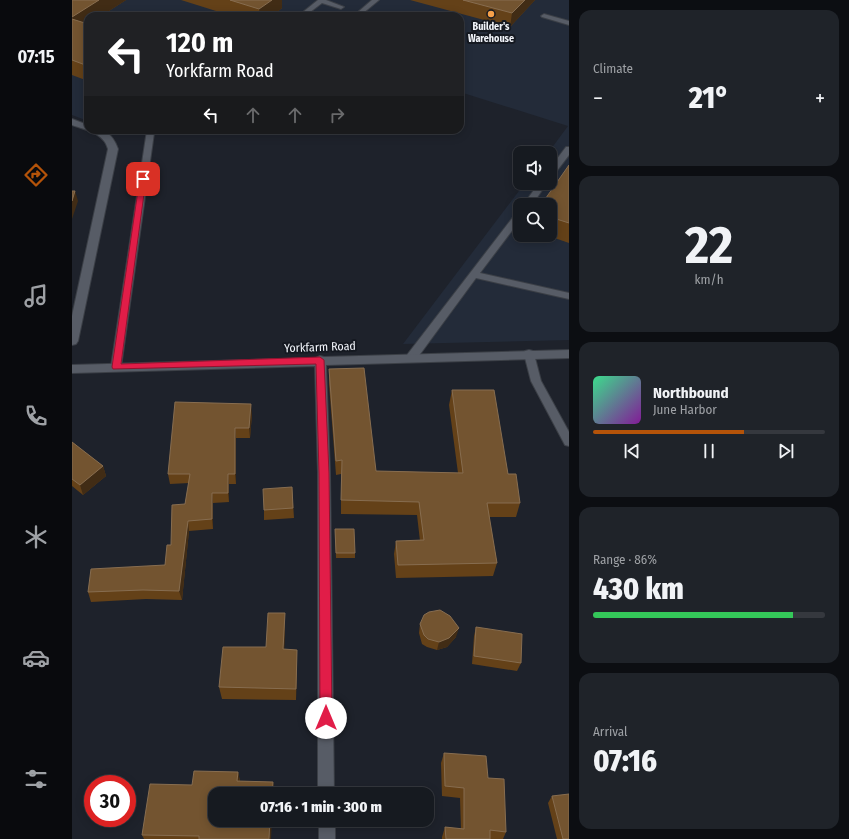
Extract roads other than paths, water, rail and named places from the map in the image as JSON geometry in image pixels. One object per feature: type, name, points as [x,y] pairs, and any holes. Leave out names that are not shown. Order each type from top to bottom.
[{"type":"street","points":[[72,122],[84,126]]},
{"type":"street","points":[[72,341],[113,149],[110,139],[103,134]]},
{"type":"street","name":"Yorkfarm Road","points":[[72,369],[320,360],[569,354]]},
{"type":"street","points":[[320,360],[324,473],[326,787]]},
{"type":"street","points":[[327,827],[327,839]]},
{"type":"lane","points":[[306,12],[322,0],[341,7]]},
{"type":"lane","points":[[361,12],[376,0]]},
{"type":"lane","points":[[544,16],[569,23]]},
{"type":"lane","points":[[116,367],[150,134]]},
{"type":"lane","points":[[557,165],[569,149]]},
{"type":"lane","points":[[412,358],[513,223]]},
{"type":"lane","points":[[475,275],[569,296]]},
{"type":"lane","points":[[529,354],[536,381],[569,442]]},
{"type":"place","name":"Builder's Warehouse","points":[[491,14]]}]
